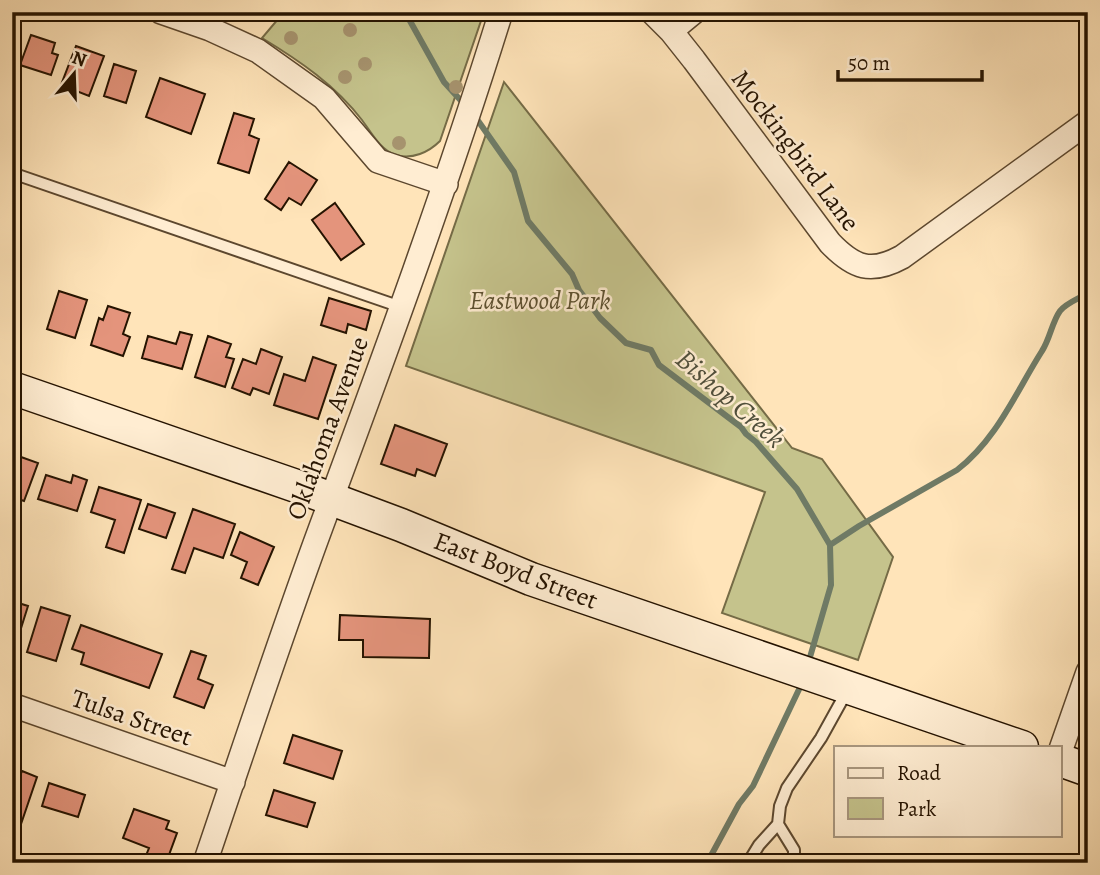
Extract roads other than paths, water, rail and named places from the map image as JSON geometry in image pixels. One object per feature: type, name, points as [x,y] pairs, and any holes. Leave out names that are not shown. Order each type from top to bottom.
[{"type":"street","points":[[161,12],[219,33],[258,51],[324,98],[378,161],[446,184]]},
{"type":"street","name":"Oklahoma Avenue","points":[[205,863],[446,184],[501,12]]},
{"type":"street","name":"Mockingbird Lane","points":[[652,12],[671,31],[843,257],[866,267],[887,265],[902,257],[1088,122]]},
{"type":"street","points":[[671,31],[694,12]]},
{"type":"street","name":"East Boyd Street","points":[[12,387],[332,499],[531,579],[1019,746]]},
{"type":"street","points":[[1062,746],[1088,672]]},
{"type":"street","name":"Tulsa Street","points":[[12,705],[233,782]]},
{"type":"street","points":[[1062,761],[1088,770]]},
{"type":"lane","points":[[12,173],[401,307]]},
{"type":"lane","points":[[748,863],[759,845],[778,824],[780,806],[787,788],[821,738],[842,686]]},
{"type":"lane","points":[[778,824],[794,850],[794,863]]},
{"type":"waterway","name":"Bishop Creek","points":[[405,12],[444,82],[464,104]]},
{"type":"waterway","name":"Bishop Creek","points":[[474,115],[514,172],[528,221],[572,274],[579,290],[600,318],[626,343],[651,350],[659,365],[741,427],[797,489],[830,545],[831,585],[808,664]]},
{"type":"waterway","points":[[830,545],[957,470],[971,458],[1005,414],[1045,346],[1060,311],[1088,293]]},
{"type":"waterway","name":"Bishop Creek","points":[[707,863],[739,804],[753,786],[803,681]]},
{"type":"park label","name":"Eastwood Park","points":[[540,300]]}]
